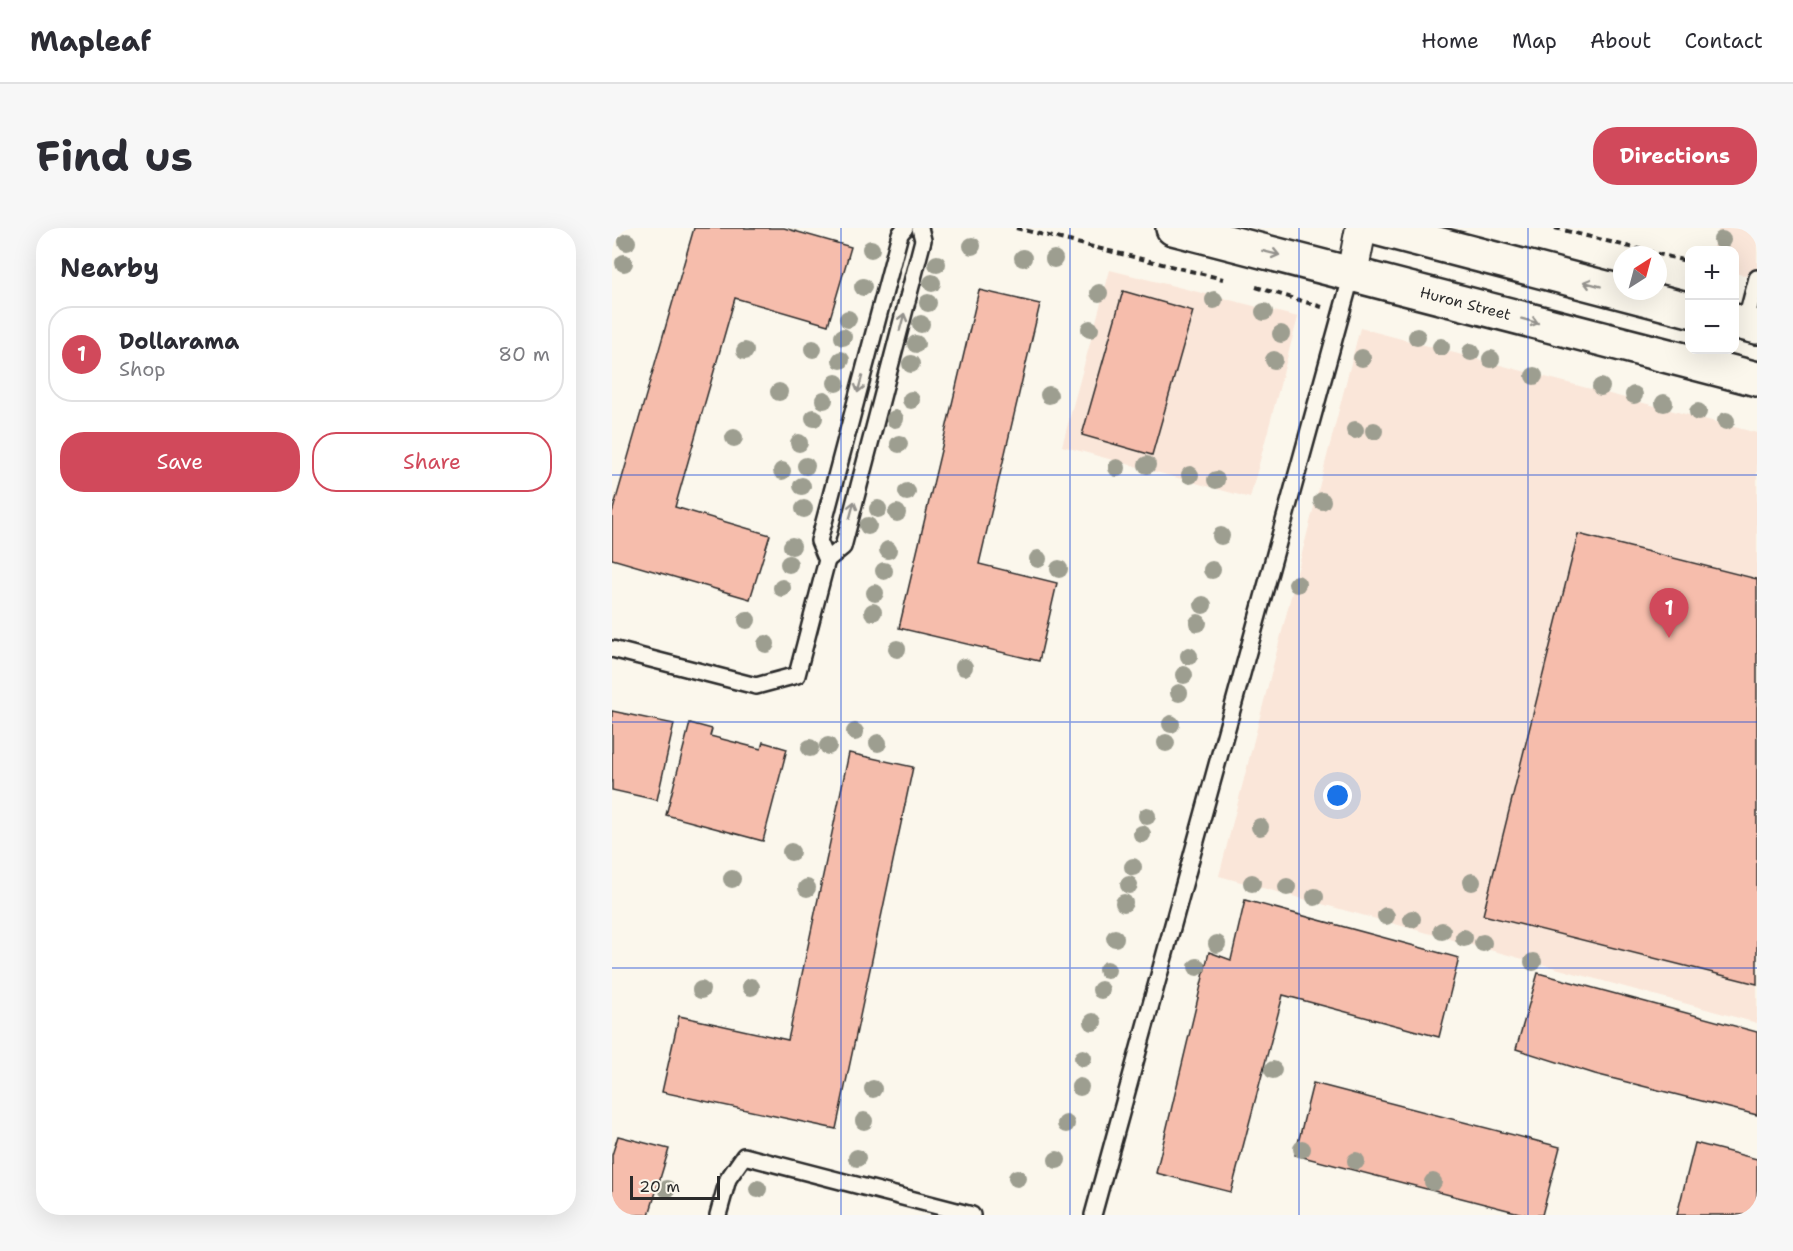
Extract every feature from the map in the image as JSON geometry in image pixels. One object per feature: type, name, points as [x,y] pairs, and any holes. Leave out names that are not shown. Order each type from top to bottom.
[{"type":"main road","name":"Huron Street","points":[[1173,228],[1757,379]]},
{"type":"main road","points":[[1376,228],[1685,309]]},
{"type":"street","points":[[1352,274],[1361,228]]},
{"type":"lane","points":[[827,560],[819,541],[900,234],[905,228]]},
{"type":"lane","points":[[612,649],[756,686],[797,675],[827,560],[843,547],[923,240],[920,228]]},
{"type":"lane","points":[[1093,1215],[1352,274]]},
{"type":"lane","points":[[1746,324],[1757,278]]},
{"type":"lane","points":[[718,1215],[728,1179],[744,1156],[972,1215]]},
{"type":"path","points":[[1016,228],[1223,279]]},
{"type":"path","points":[[1555,228],[1685,261]]},
{"type":"path","points":[[1256,286],[1322,307]]},
{"type":"shaded area","points":[[1719,228],[1757,228],[1757,279],[1739,274],[1739,246],[1713,246]]},
{"type":"shaded area","points":[[1110,270],[1298,317],[1250,498],[1062,446]]},
{"type":"shaded area","points":[[1360,328],[1757,433],[1757,1023],[1219,876]]},
{"type":"building","points":[[694,228],[784,228],[851,247],[828,325],[735,298],[675,507],[770,535],[750,599],[612,559],[612,513]]},
{"type":"building","points":[[979,290],[1040,304],[979,564],[1057,583],[1039,661],[899,628]]},
{"type":"building","points":[[1123,291],[1193,311],[1152,455],[1082,435]]},
{"type":"building","points":[[1578,534],[1757,579],[1757,984],[1483,915]]},
{"type":"building","points":[[612,711],[674,724],[657,800],[612,790]]},
{"type":"building","points":[[690,723],[712,729],[710,736],[761,749],[763,742],[787,749],[763,841],[666,815]]},
{"type":"building","points":[[849,753],[913,767],[836,1129],[662,1092],[679,1016],[788,1040]]},
{"type":"building","points":[[1245,900],[1459,958],[1439,1037],[1283,995],[1231,1192],[1156,1173],[1209,952],[1231,960]]},
{"type":"building","points":[[1538,973],[1757,1032],[1757,1115],[1595,1074],[1516,1049]]},
{"type":"building","points":[[1313,1083],[1560,1147],[1542,1215],[1527,1215],[1295,1155]]},
{"type":"building","points":[[618,1136],[669,1149],[649,1215],[612,1215],[612,1155]]},
{"type":"building","points":[[1695,1143],[1757,1159],[1757,1200],[1753,1215],[1677,1215]]},
{"type":"place","name":"Dollarama","points":[[1669,638]]}]
